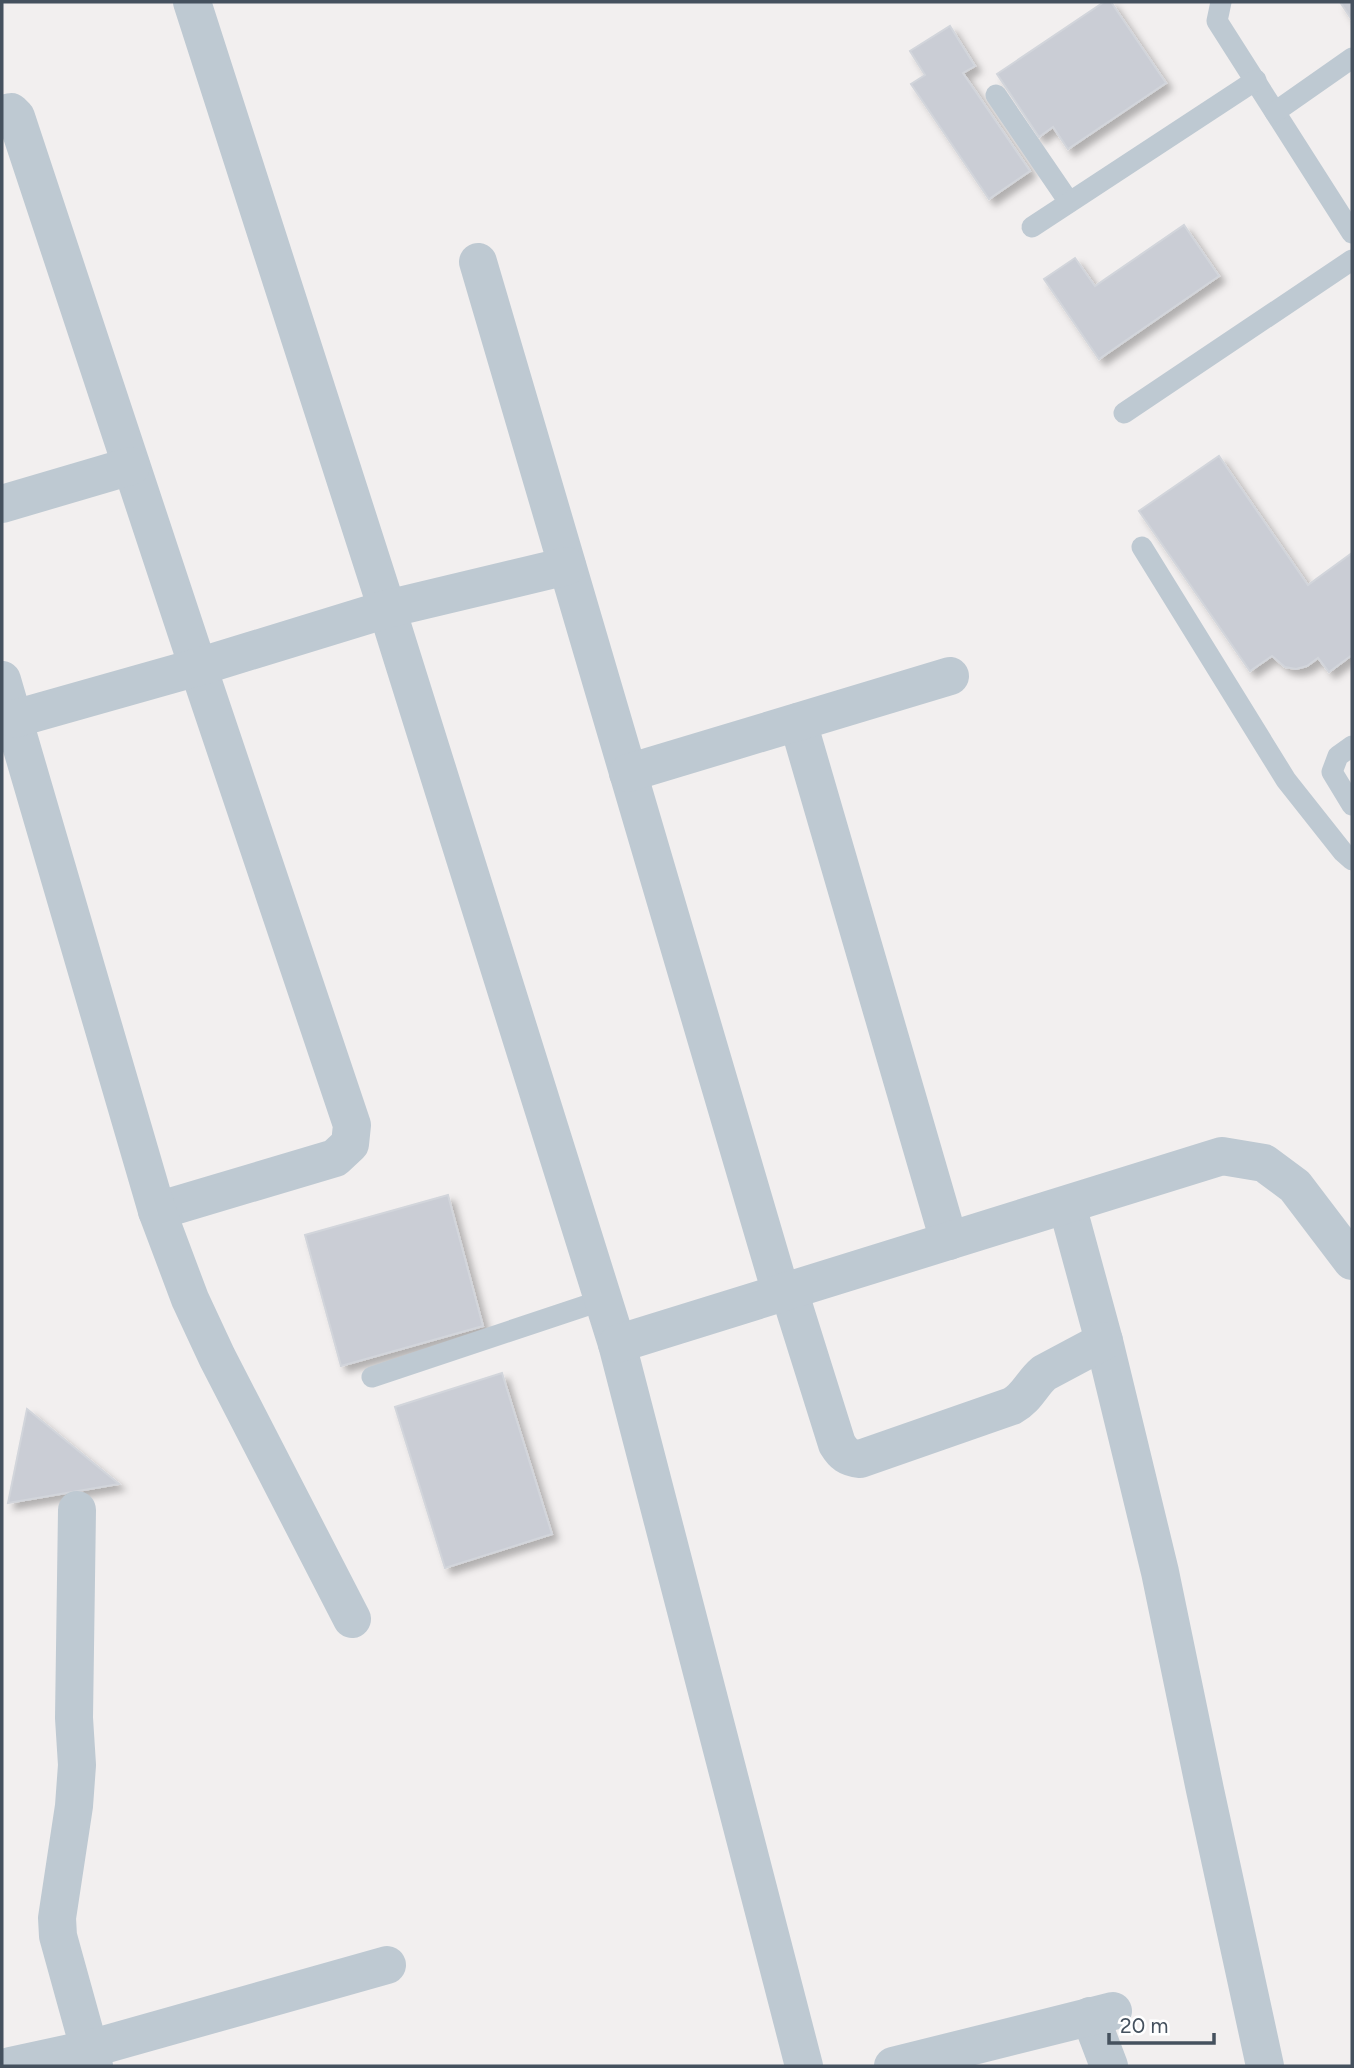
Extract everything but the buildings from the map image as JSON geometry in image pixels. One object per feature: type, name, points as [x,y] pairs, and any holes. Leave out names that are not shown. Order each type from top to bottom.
[{"type":"street","points":[[192,2],[387,609],[617,1345],[804,2066]]},
{"type":"street","points":[[2,114],[11,112],[16,117],[352,1125],[350,1144],[335,1158],[157,1211]]},
{"type":"street","points":[[478,262],[628,773],[785,1292],[837,1444],[850,1458],[860,1459],[1012,1406],[1027,1395],[1044,1373],[1104,1341]]},
{"type":"street","points":[[2,504],[131,466]]},
{"type":"street","points":[[14,719],[198,667],[387,609],[567,565]]},
{"type":"street","points":[[628,773],[950,676]]},
{"type":"street","points":[[2,680],[157,1211],[204,1332],[352,1619]]},
{"type":"street","points":[[798,722],[949,1241]]},
{"type":"street","points":[[617,1345],[1222,1156],[1264,1163],[1295,1186],[1352,1261]]},
{"type":"street","points":[[1067,1205],[1104,1341],[1160,1572],[1265,2066]]},
{"type":"street","points":[[77,1510],[74,1717],[77,1765],[74,1806],[57,1918],[58,1936],[91,2057]]},
{"type":"street","points":[[10,2066],[91,2057],[387,1965]]},
{"type":"street","points":[[893,2066],[1101,2013],[1109,2066]]},
{"type":"lane","points":[[1222,2],[1217,21],[1352,233]]},
{"type":"lane","points":[[1275,112],[1352,58]]},
{"type":"lane","points":[[1032,227],[1256,80]]},
{"type":"lane","points":[[996,95],[1069,202]]},
{"type":"lane","points":[[1124,413],[1352,260]]},
{"type":"lane","points":[[1142,547],[1286,780],[1352,860]]},
{"type":"lane","points":[[1352,746],[1338,756],[1332,772],[1352,805]]},
{"type":"lane","points":[[372,1377],[603,1300]]}]
